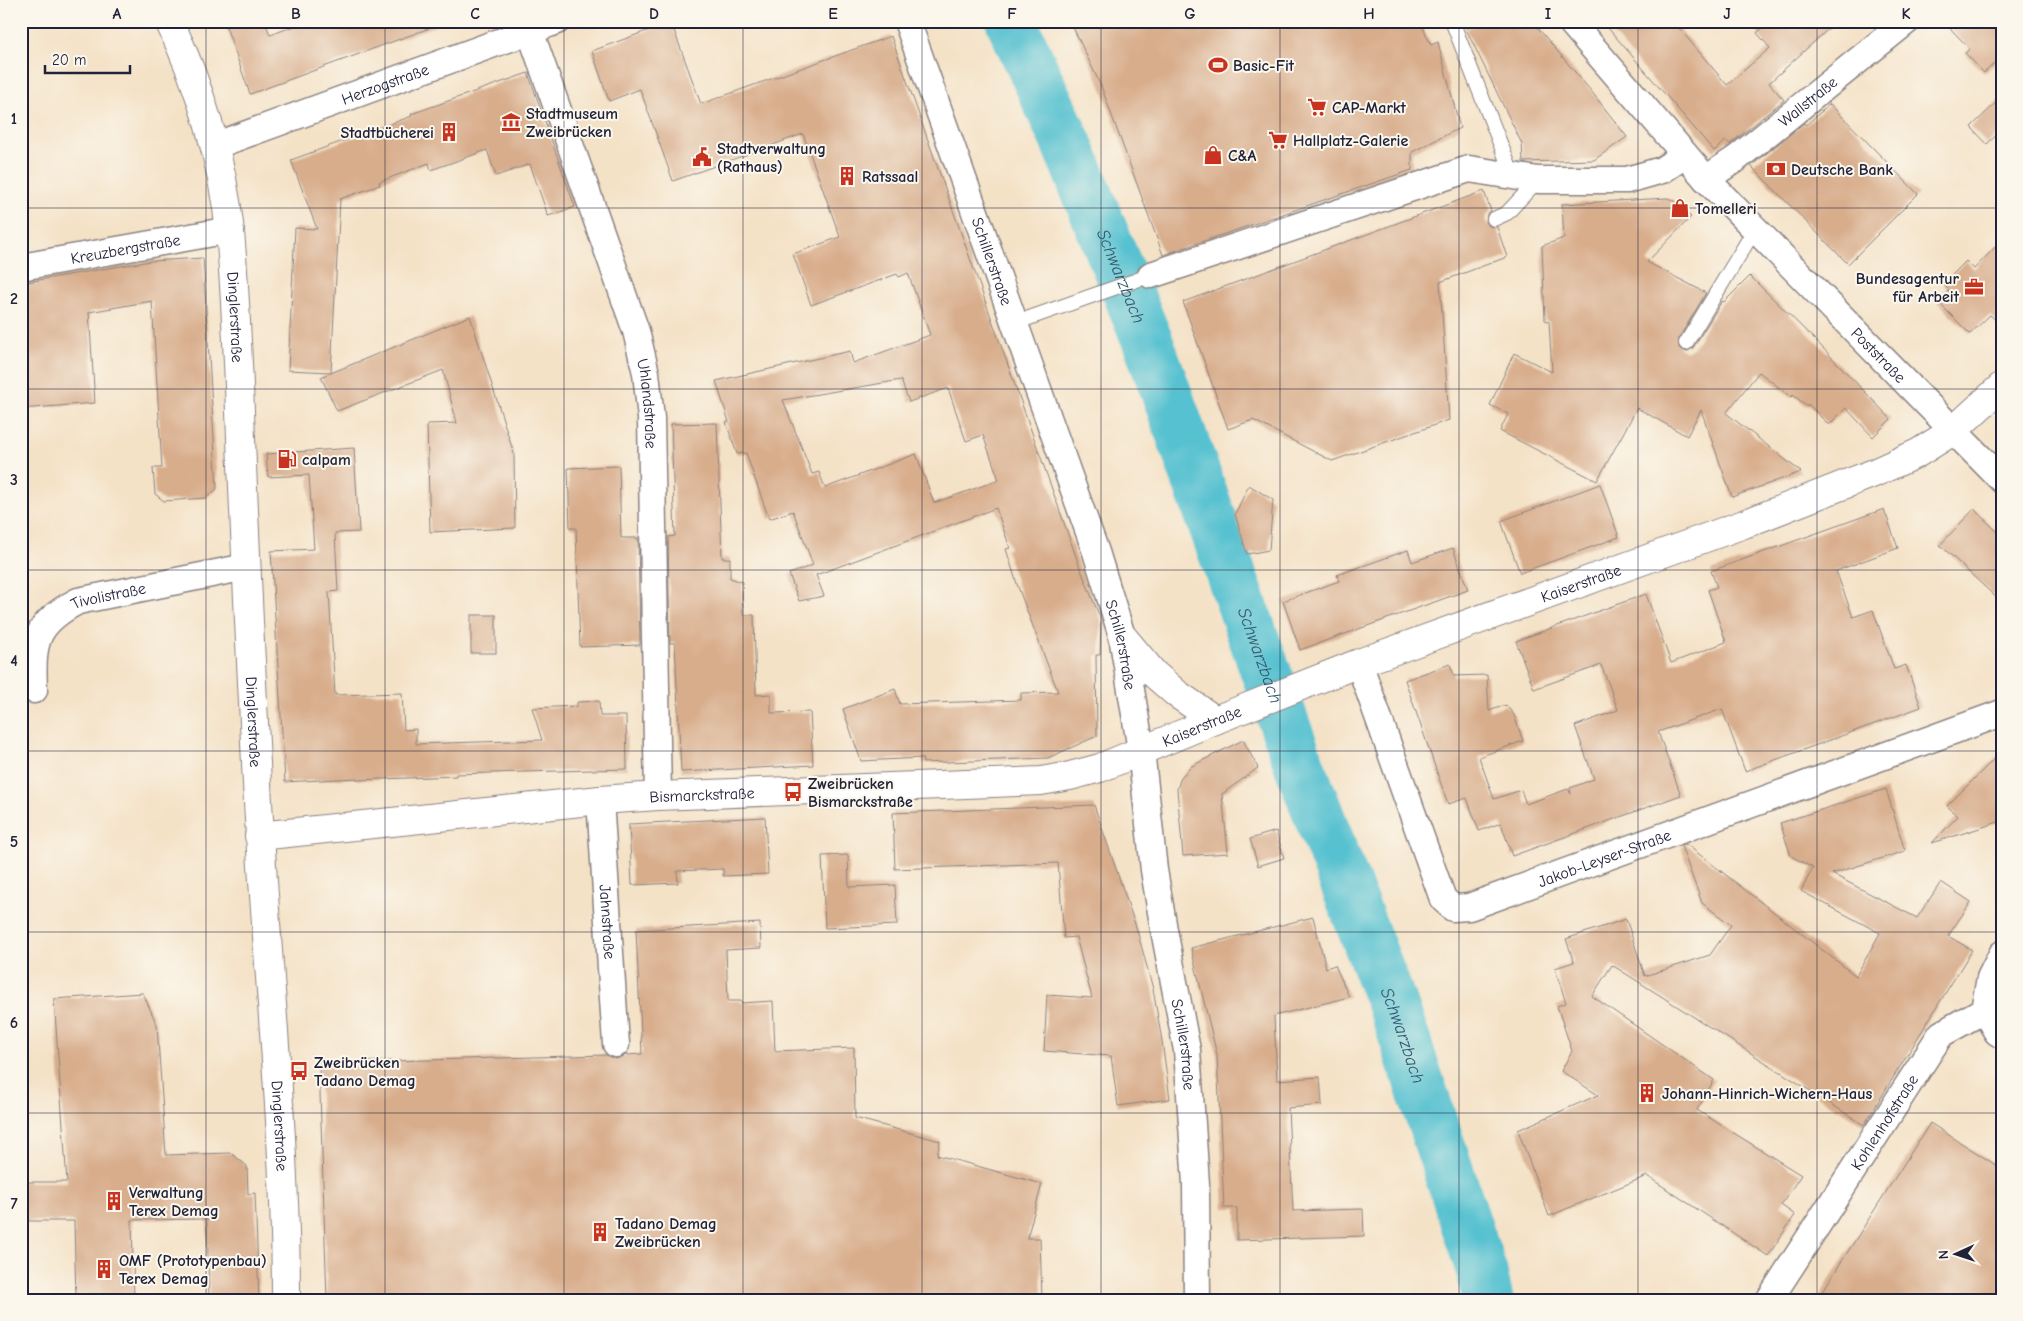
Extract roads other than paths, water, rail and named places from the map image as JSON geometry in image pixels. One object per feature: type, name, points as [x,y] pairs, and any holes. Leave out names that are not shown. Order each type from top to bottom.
[{"type":"street","name":"Dinglerstraße","points":[[169,21],[196,83],[214,146],[230,230],[239,380],[259,836],[276,1064],[286,1247],[286,1300]]},
{"type":"street","name":"Herzogstraße","points":[[214,146],[558,21]]},
{"type":"street","name":"Schillerstraße","points":[[907,21],[1096,552],[1122,636],[1142,750],[1156,878],[1187,1050],[1196,1184],[1197,1300]]},
{"type":"street","name":"Poststraße","points":[[1570,21],[1706,179],[2002,480]]},
{"type":"street","name":"Wallstraße","points":[[1706,179],[1737,158],[1907,21]]},
{"type":"street","name":"Uhlandstraße","points":[[530,31],[632,322],[646,373],[651,418],[658,796]]},
{"type":"street","points":[[1152,275],[1469,169],[1538,180],[1627,180],[1662,170],[1685,155]]},
{"type":"street","name":"Kreuzbergstraße","points":[[21,267],[230,230]]},
{"type":"street","name":"Kaiserstraße","points":[[1142,750],[1359,663],[1744,524],[1874,473],[1918,453],[1953,431],[2002,386]]},
{"type":"street","name":"Tivolistraße","points":[[34,690],[34,644],[43,626],[58,611],[78,601],[246,568]]},
{"type":"street","points":[[1122,636],[1159,678],[1177,694],[1219,718]]},
{"type":"street","name":"Jakob-Leyser-Straße","points":[[1359,663],[1443,899],[1453,908],[1469,907],[2002,712]]},
{"type":"street","name":"Bismarckstraße","points":[[259,836],[600,800],[1041,781],[1100,768],[1142,750]]},
{"type":"street","name":"Jahnstraße","points":[[600,800],[616,1044]]},
{"type":"street","points":[[2002,954],[1990,978],[1984,1010],[1997,1032],[2002,1035]]},
{"type":"street","name":"Kohlenhofstraße","points":[[1769,1300],[1941,1034],[1984,1010]]},
{"type":"lane","points":[[1452,21],[1513,176]]},
{"type":"lane","points":[[1494,219],[1507,213],[1538,180]]},
{"type":"lane","points":[[1686,343],[1755,229]]},
{"type":"lane","points":[[1015,322],[1052,311],[1152,275]]},
{"type":"waterway","name":"Schwarzbach","points":[[1011,21],[1067,144],[1150,347],[1297,759],[1399,1022],[1482,1272],[1488,1300]]},
{"type":"place","name":"Basic-Fit","points":[[1218,65]]},
{"type":"place","name":"CAP-Markt","points":[[1317,107]]},
{"type":"place","name":"Stadtmuseum Zweibrücken","points":[[511,122]]},
{"type":"place","name":"Stadtbücherei","points":[[449,132]]},
{"type":"place","name":"Hallplatz-Galerie","points":[[1278,140]]},
{"type":"place","name":"C&A","points":[[1213,155]]},
{"type":"place","name":"Stadtverwaltung (Rathaus)","points":[[702,157]]},
{"type":"place","name":"Deutsche Bank","points":[[1776,169]]},
{"type":"place","name":"Ratssaal","points":[[847,176]]},
{"type":"place","name":"Tomelleri","points":[[1680,208]]},
{"type":"place","name":"Bundesagentur für Arbeit","points":[[1974,287]]},
{"type":"place","name":"calpam","points":[[287,459]]},
{"type":"place","name":"Zweibrücken Bismarckstraße","points":[[793,792]]},
{"type":"place","name":"Zweibrücken Tadano Demag","points":[[299,1071]]},
{"type":"place","name":"Johann-Hinrich-Wichern-Haus","points":[[1647,1093]]},
{"type":"place","name":"Verwaltung Terex Demag","points":[[114,1201]]},
{"type":"place","name":"Tadano Demag Zweibrücken","points":[[600,1232]]},
{"type":"place","name":"OMF (Prototypenbau) Terex Demag","points":[[104,1269]]}]
